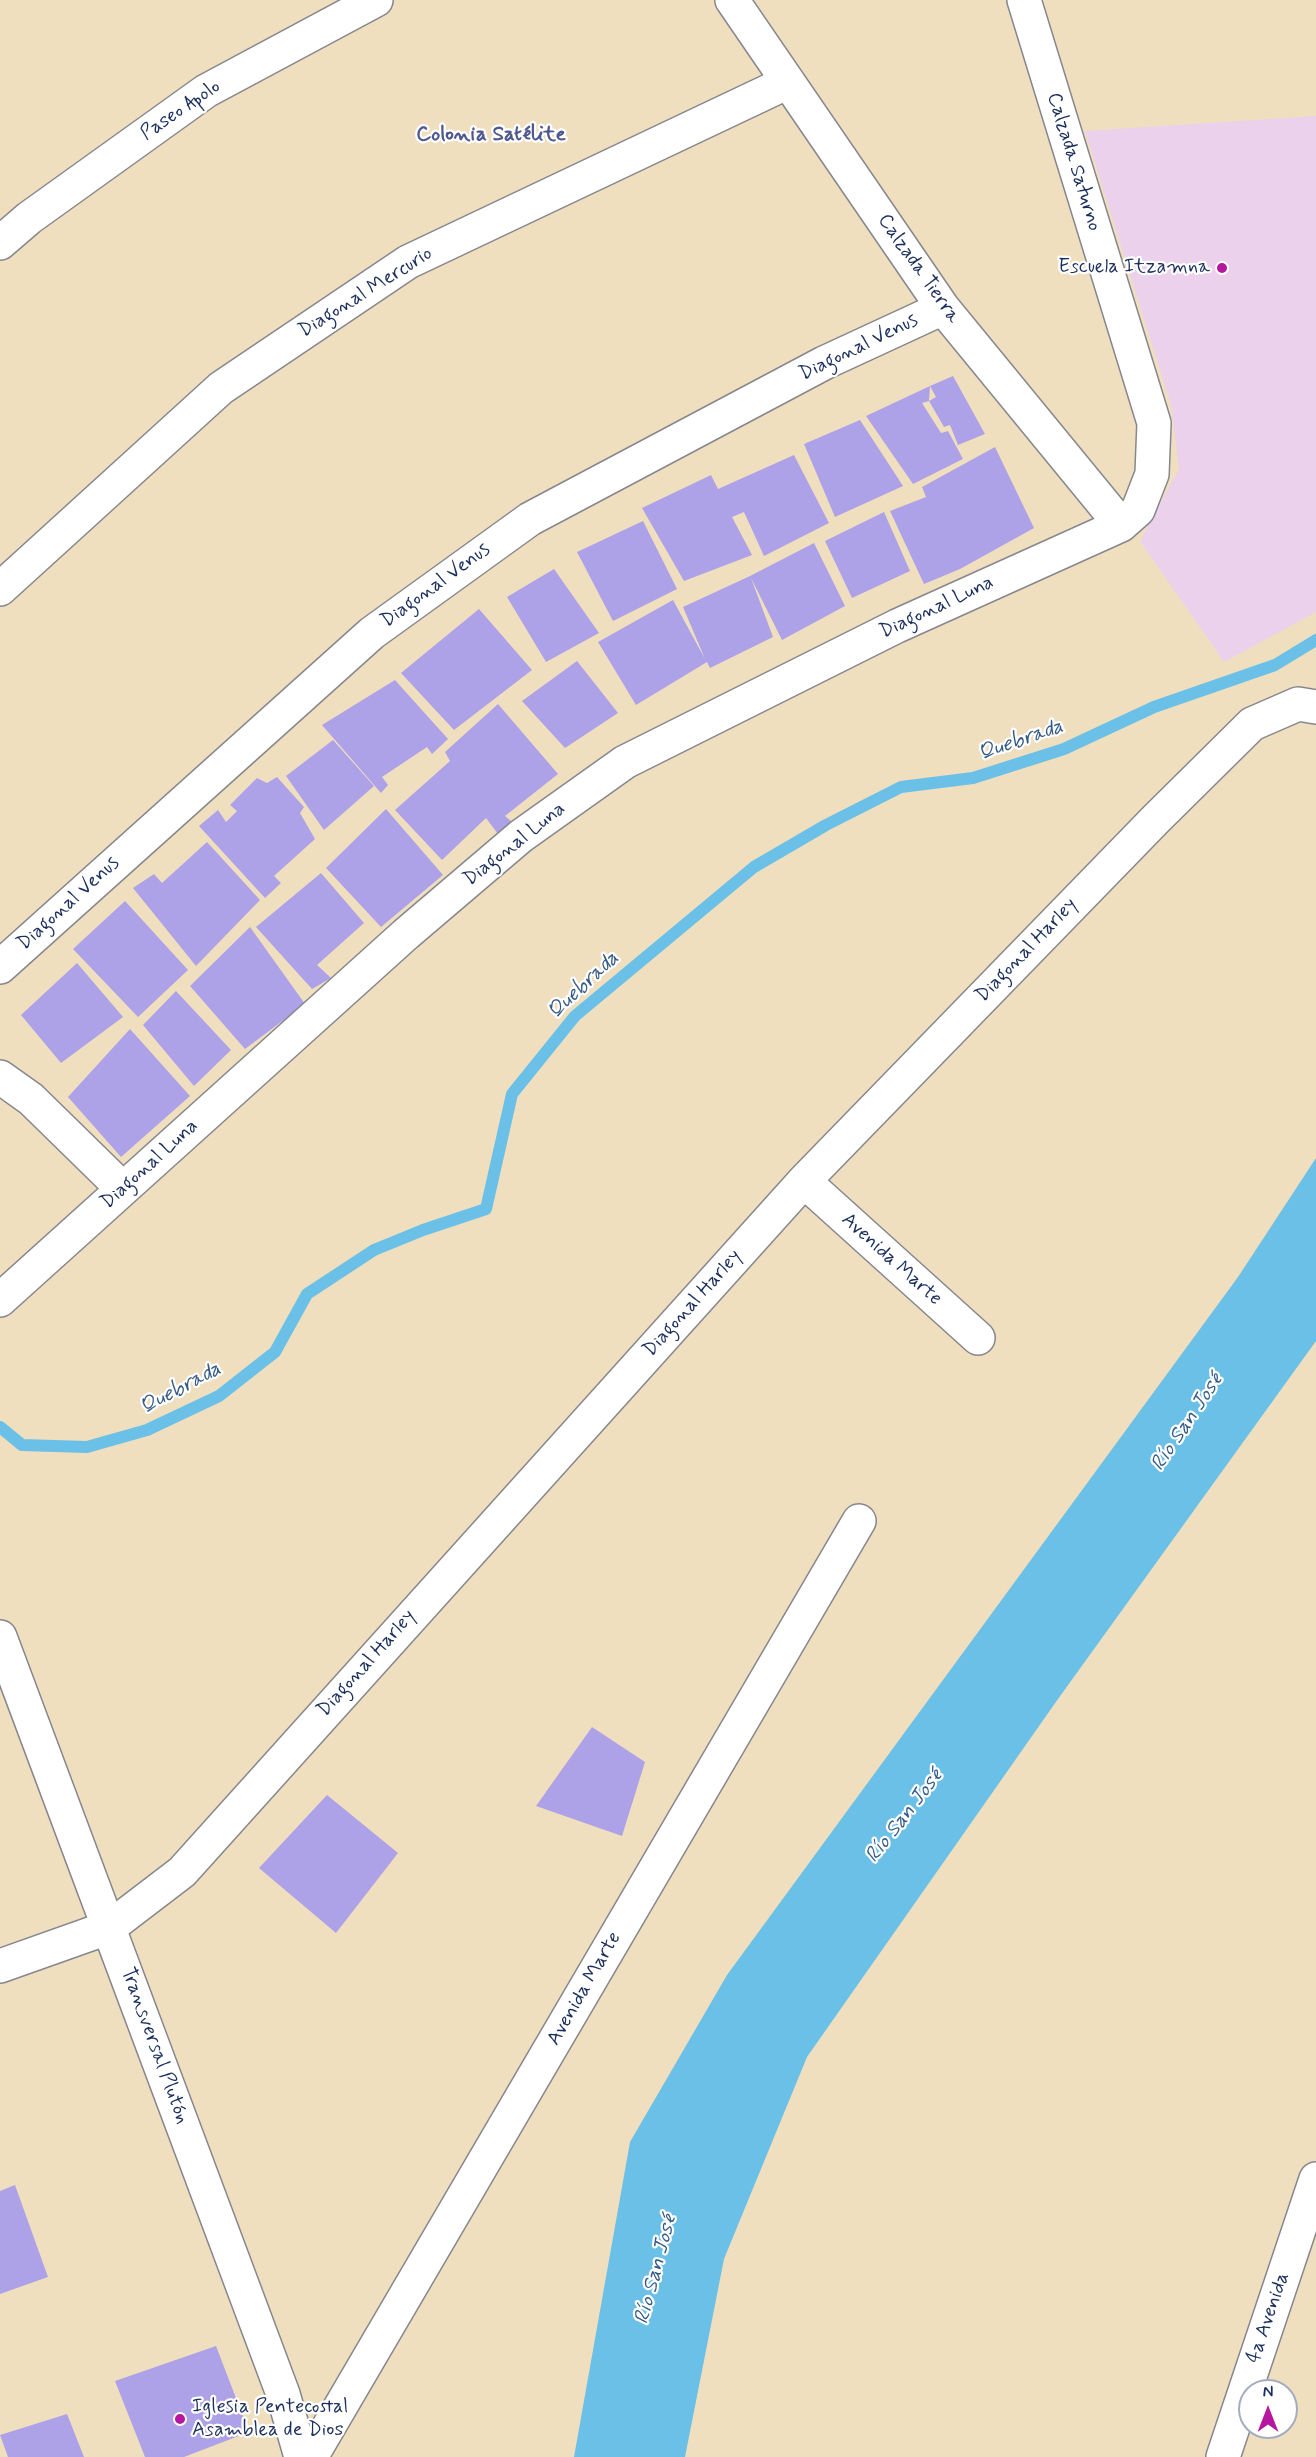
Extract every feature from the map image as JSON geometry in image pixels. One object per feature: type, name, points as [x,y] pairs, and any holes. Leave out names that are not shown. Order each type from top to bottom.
[{"type":"street","name":"Paseo Apolo","points":[[0,243],[29,218],[206,91],[376,0]]},
{"type":"street","name":"Calzada Tierra","points":[[732,0],[943,308],[1121,525]]},
{"type":"street","name":"Calzada Saturno","points":[[1024,0],[1154,423],[1152,474],[1138,510],[1121,525]]},
{"type":"street","name":"Diagonal Mercurio","points":[[0,589],[221,388],[408,262],[788,82]]},
{"type":"street","name":"Diagonal Venus","points":[[0,967],[372,633],[530,519],[824,363],[943,308]]},
{"type":"street","name":"Diagonal Luna","points":[[0,1300],[406,934],[521,836],[625,762],[897,626],[1121,525]]},
{"type":"street","name":"Diagonal Harley","points":[[0,1966],[110,1928],[182,1872],[804,1181],[1146,828],[1252,724],[1307,706]]},
{"type":"street","points":[[0,1077],[31,1099],[123,1189]]},
{"type":"street","name":"Avenida Marte","points":[[804,1181],[978,1338]]},
{"type":"street","name":"Avenida Marte","points":[[311,2457],[859,1521]]},
{"type":"street","name":"Transversal Plutón","points":[[0,1637],[283,2394],[302,2457]]},
{"type":"street","name":"4a Avenida","points":[[1223,2457],[1316,2179]]},
{"type":"shaded area","name":"Escuela Itzamna","points":[[1316,116],[1316,612],[1224,662],[1140,541],[1179,469],[1171,405],[1085,131]]},
{"type":"water","name":"Río San José","points":[[1316,1158],[1316,1341],[1058,1699],[807,2057],[724,2259],[685,2457],[574,2457],[630,2142],[727,1975],[1238,1277]]},
{"type":"building","points":[[953,376],[985,434],[958,445],[950,425],[944,427],[929,401],[936,397],[930,386]]},
{"type":"building","points":[[930,386],[929,401],[922,403],[941,433],[948,431],[963,459],[913,484],[866,416]]},
{"type":"building","points":[[860,420],[903,486],[835,517],[804,444]]},
{"type":"building","points":[[995,447],[1034,528],[960,569],[924,584],[890,511],[926,497],[922,487]]},
{"type":"building","points":[[794,455],[829,523],[764,556],[744,512],[732,517],[752,555],[684,581],[642,508],[711,475],[718,489]]},
{"type":"building","points":[[884,512],[910,571],[852,598],[825,541]]},
{"type":"building","points":[[643,521],[677,589],[613,621],[577,552]]},
{"type":"building","points":[[814,543],[845,606],[782,640],[751,578],[773,637],[710,668],[707,662],[636,705],[598,642],[673,600],[705,659],[683,607]]},
{"type":"building","points":[[554,569],[599,633],[546,662],[507,597]]},
{"type":"building","points":[[479,609],[532,670],[454,730],[401,673]]},
{"type":"building","points":[[577,661],[618,713],[565,748],[522,701]]},
{"type":"building","points":[[395,680],[448,739],[432,754],[427,747],[382,777],[388,785],[381,793],[322,725]]},
{"type":"building","points":[[498,704],[558,774],[505,816],[511,821],[498,834],[486,818],[442,860],[395,810],[450,761],[445,752]]},
{"type":"building","points":[[333,740],[374,786],[324,830],[286,776]]},
{"type":"building","points":[[277,777],[304,807],[300,813],[315,839],[274,876],[281,883],[265,898],[199,826],[218,810],[226,822],[237,811],[230,805],[257,778],[267,783]]},
{"type":"building","points":[[386,809],[443,875],[381,927],[326,868]]},
{"type":"building","points":[[207,842],[260,900],[196,966],[133,888],[154,874],[162,883]]},
{"type":"building","points":[[321,873],[364,923],[317,965],[331,978],[312,989],[256,927]]},
{"type":"building","points":[[125,901],[188,970],[138,1017],[73,949]]},
{"type":"building","points":[[250,927],[305,1004],[245,1049],[190,986]]},
{"type":"building","points":[[77,963],[123,1017],[61,1063],[21,1015]]},
{"type":"building","points":[[176,991],[231,1050],[194,1086],[143,1025]]},
{"type":"building","points":[[130,1029],[190,1096],[121,1157],[68,1097]]},
{"type":"building","points":[[592,1727],[645,1762],[622,1836],[536,1806]]},
{"type":"building","points":[[327,1795],[398,1853],[336,1933],[259,1868]]},
{"type":"building","points":[[15,2185],[48,2277],[0,2294],[0,2191]]},
{"type":"building","points":[[216,2346],[249,2432],[184,2457],[145,2457],[115,2381]]},
{"type":"building","points":[[67,2414],[84,2457],[8,2457],[0,2435]]},
{"type":"waterway","name":"Quebrada","points":[[0,1427],[22,1445],[87,1447],[147,1430],[219,1396],[275,1352],[307,1294],[374,1250],[423,1230],[486,1209],[512,1094],[575,1016],[754,867],[826,825],[901,787],[973,778],[1064,749],[1154,707],[1275,665],[1316,640]]},
{"type":"place","name":"Escuela Itzamna","points":[[1222,268]]},
{"type":"place","name":"Iglesia Pentecostal Asamblea de Dios","points":[[180,2419]]},
{"type":"district","name":"Colonia Satélite","points":[[491,136]]}]
